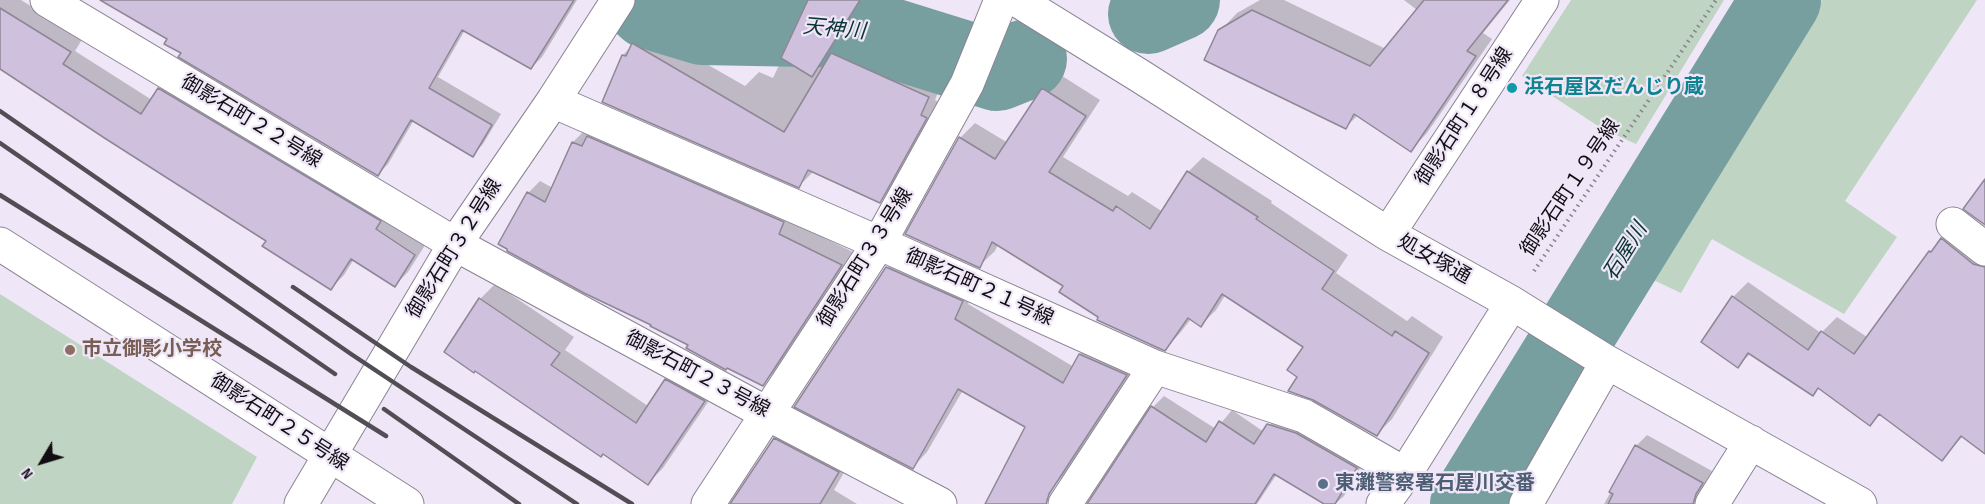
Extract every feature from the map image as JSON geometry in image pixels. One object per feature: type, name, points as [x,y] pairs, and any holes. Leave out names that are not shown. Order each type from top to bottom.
[{"type":"street","name":"御影石町２２号線","points":[[47,0],[455,244]]},
{"type":"street","name":"御影石町３３号線","points":[[708,504],[879,243],[967,84],[1001,0]]},
{"type":"street","name":"処女塚通","points":[[1017,0],[1140,75],[1388,234],[1512,303],[1601,358],[1860,504]]},
{"type":"street","name":"御影石町１８号線","points":[[1388,234],[1542,0]]},
{"type":"street","name":"御影石町３２号線","points":[[301,504],[455,244],[553,101],[611,2]]},
{"type":"street","name":"御影石町２１号線","points":[[553,101],[879,243],[1155,367],[1304,416],[1405,474]]},
{"type":"street","points":[[1953,224],[1985,249]]},
{"type":"street","name":"御影石町２５号線","points":[[0,244],[407,504]]},
{"type":"street","name":"御影石町２３号線","points":[[455,244],[766,413],[940,504]]},
{"type":"street","points":[[1383,504],[1405,474],[1512,303]]},
{"type":"street","points":[[1527,504],[1601,358]]},
{"type":"street","points":[[1065,504],[1155,367]]},
{"type":"street","points":[[1712,504],[1751,442]]},
{"type":"path","name":"御影石町１９号線","points":[[1512,303],[1716,0]]},
{"type":"green space","points":[[1571,0],[1724,0],[1636,144],[1601,128],[1522,76]]},
{"type":"green space","points":[[1822,0],[1977,0],[1845,201],[1897,237],[1844,314],[1712,239],[1681,293],[1645,276]]},
{"type":"green space","name":"市立御影小学校","points":[[0,294],[257,457],[232,504],[0,504]]},
{"type":"building","points":[[100,0],[574,0],[531,69],[462,30],[429,88],[492,125],[473,157],[411,120],[378,176],[178,57],[181,53],[164,44],[167,39]]},
{"type":"building","points":[[808,0],[860,0],[812,77],[781,58]]},
{"type":"building","points":[[1424,0],[1508,0],[1467,51],[1476,56],[1411,152],[1354,114],[1346,129],[1204,60],[1218,30],[1252,10],[1370,66]]},
{"type":"building","points":[[0,8],[71,52],[63,64],[141,114],[158,88],[381,221],[376,229],[415,255],[395,287],[351,259],[331,290],[262,246],[266,241],[0,69]]},
{"type":"building","points":[[632,43],[784,132],[831,53],[929,97],[921,115],[927,118],[880,203],[808,170],[799,188],[602,102],[622,55],[626,56]]},
{"type":"building","points":[[1042,88],[1086,116],[1049,172],[1113,211],[1116,206],[1150,229],[1187,171],[1258,217],[1256,219],[1334,271],[1322,289],[1392,336],[1395,331],[1429,353],[1377,436],[1313,400],[1288,391],[1297,377],[1287,370],[1303,347],[1222,294],[1201,327],[1188,318],[1165,351],[1097,320],[1098,317],[1059,292],[1063,286],[992,242],[980,268],[905,234],[959,137],[995,159]]},
{"type":"building","points":[[587,136],[784,222],[779,234],[842,265],[763,386],[727,368],[726,370],[686,348],[688,345],[584,293],[498,244],[527,192],[545,202],[572,142],[582,146]]},
{"type":"building","points":[[1985,179],[1985,225],[1963,209]]},
{"type":"building","points":[[1941,238],[1973,264],[1985,267],[1985,454],[1961,436],[1942,461],[1879,414],[1870,426],[1818,388],[1813,396],[1748,353],[1738,368],[1701,342],[1732,296],[1808,350],[1821,331],[1854,354]]},
{"type":"building","points":[[886,267],[963,301],[955,319],[1063,383],[1079,354],[1127,375],[1049,494],[1046,504],[985,504],[1025,427],[958,389],[913,469],[794,407]]},
{"type":"building","points":[[479,298],[560,353],[551,365],[636,423],[665,379],[705,401],[648,485],[603,454],[601,457],[444,352]]},
{"type":"building","points":[[1151,406],[1206,442],[1219,421],[1254,444],[1267,424],[1296,433],[1357,468],[1335,504],[1324,504],[1274,474],[1255,504],[1087,504]]},
{"type":"building","points":[[774,438],[839,472],[820,504],[730,504]]},
{"type":"building","points":[[1635,445],[1703,483],[1693,504],[1608,504],[1613,494],[1609,492]]},
{"type":"waterway","name":"天神川","points":[[639,0],[649,9],[702,25],[859,28],[997,71],[1027,59]]},
{"type":"waterway","name":"天神川","points":[[1148,14],[1180,0]]},
{"type":"waterway","name":"石屋川","points":[[1470,504],[1781,0]]},
{"type":"railway","points":[[0,111],[351,354],[577,504]]},
{"type":"railway","points":[[0,143],[335,374]]},
{"type":"railway","points":[[0,195],[386,436]]},
{"type":"railway","points":[[293,287],[411,367],[632,504]]},
{"type":"railway","points":[[384,409],[519,504]]},
{"type":"place","name":"浜石屋区だんじり蔵","points":[[1512,88]]},
{"type":"place","name":"市立御影小学校","points":[[70,350]]},
{"type":"place","name":"東灘警察署石屋川交番","points":[[1323,484]]}]
